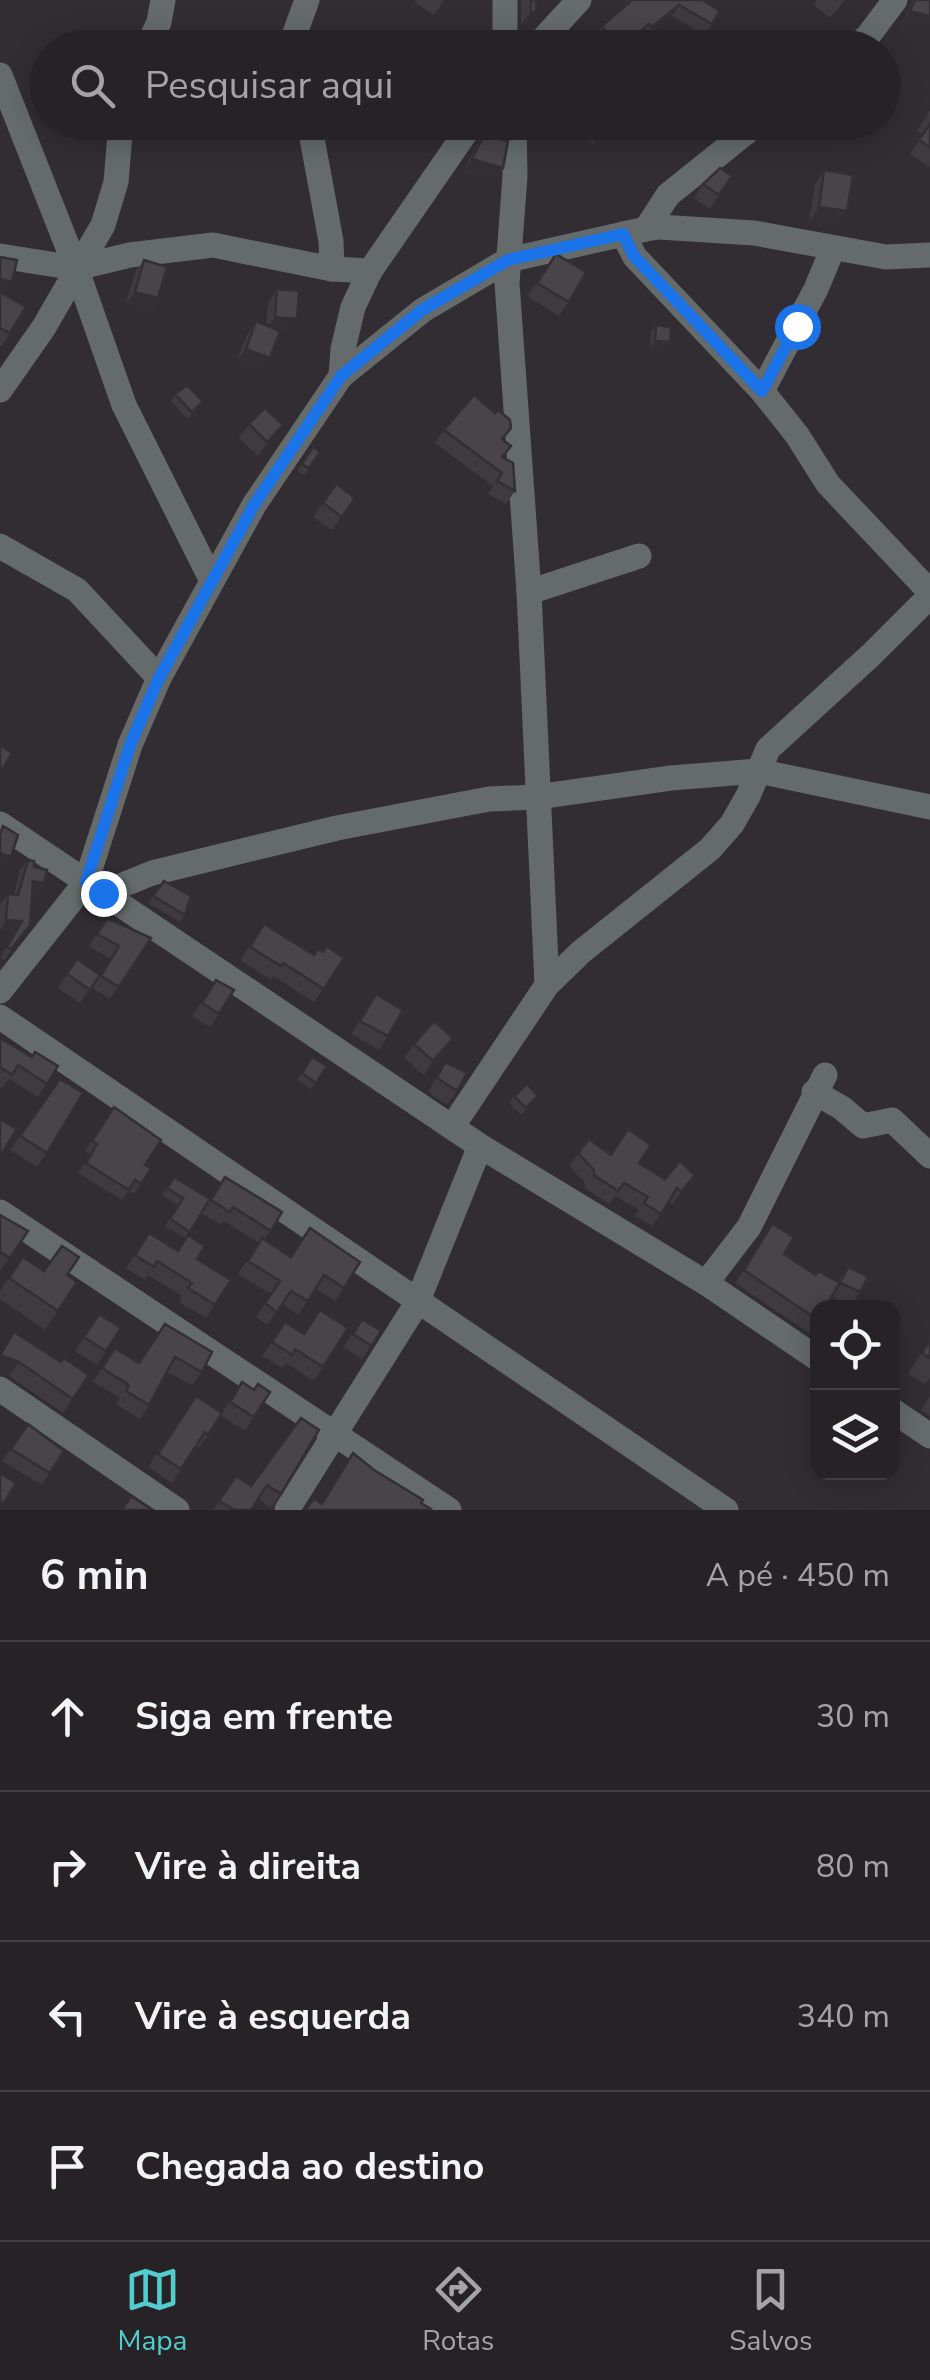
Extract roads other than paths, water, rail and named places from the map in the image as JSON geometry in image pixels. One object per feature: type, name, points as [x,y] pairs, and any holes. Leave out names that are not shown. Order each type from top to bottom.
[{"type":"street","points":[[155,30],[162,0]]},
{"type":"street","points":[[297,30],[306,0]]},
{"type":"street","points":[[505,30],[506,0]]},
{"type":"street","points":[[552,30],[579,0]]},
{"type":"street","points":[[872,30],[895,0]]},
{"type":"street","points":[[0,76],[76,268],[124,406],[212,580]]},
{"type":"street","points":[[0,390],[44,326],[103,225],[116,182],[119,140]]},
{"type":"street","points":[[312,140],[332,241],[332,269]]},
{"type":"street","points":[[341,376],[342,349],[370,270],[460,140]]},
{"type":"street","points":[[514,140],[508,260],[529,592],[547,985]]},
{"type":"street","points":[[452,1127],[547,985],[581,952],[710,849],[732,824],[768,749],[872,654],[930,594],[828,484],[798,434],[762,391],[634,256],[634,232],[668,195],[737,140]]},
{"type":"street","points":[[0,991],[94,888],[130,745],[159,678],[254,505],[341,376],[422,310],[508,260],[659,227],[754,233],[886,257],[930,255]]},
{"type":"street","points":[[0,256],[76,268],[130,255],[212,245],[332,269],[370,270]]},
{"type":"street","points":[[762,391],[816,289],[833,248]]},
{"type":"street","points":[[0,546],[78,590],[159,678]]},
{"type":"street","points":[[529,592],[638,556]]},
{"type":"street","points":[[94,888],[337,828],[489,799],[537,797],[671,778],[758,771],[930,807]]},
{"type":"street","points":[[0,824],[480,1146],[706,1284],[810,1354]]},
{"type":"street","points":[[0,1017],[726,1510]]},
{"type":"street","points":[[706,1284],[748,1228],[819,1084],[862,1126],[892,1120],[930,1156]]},
{"type":"street","points":[[286,1510],[418,1303],[480,1146]]},
{"type":"street","points":[[0,1212],[449,1510]]},
{"type":"street","points":[[0,1389],[177,1510]]},
{"type":"street","points":[[900,1415],[930,1436]]}]
